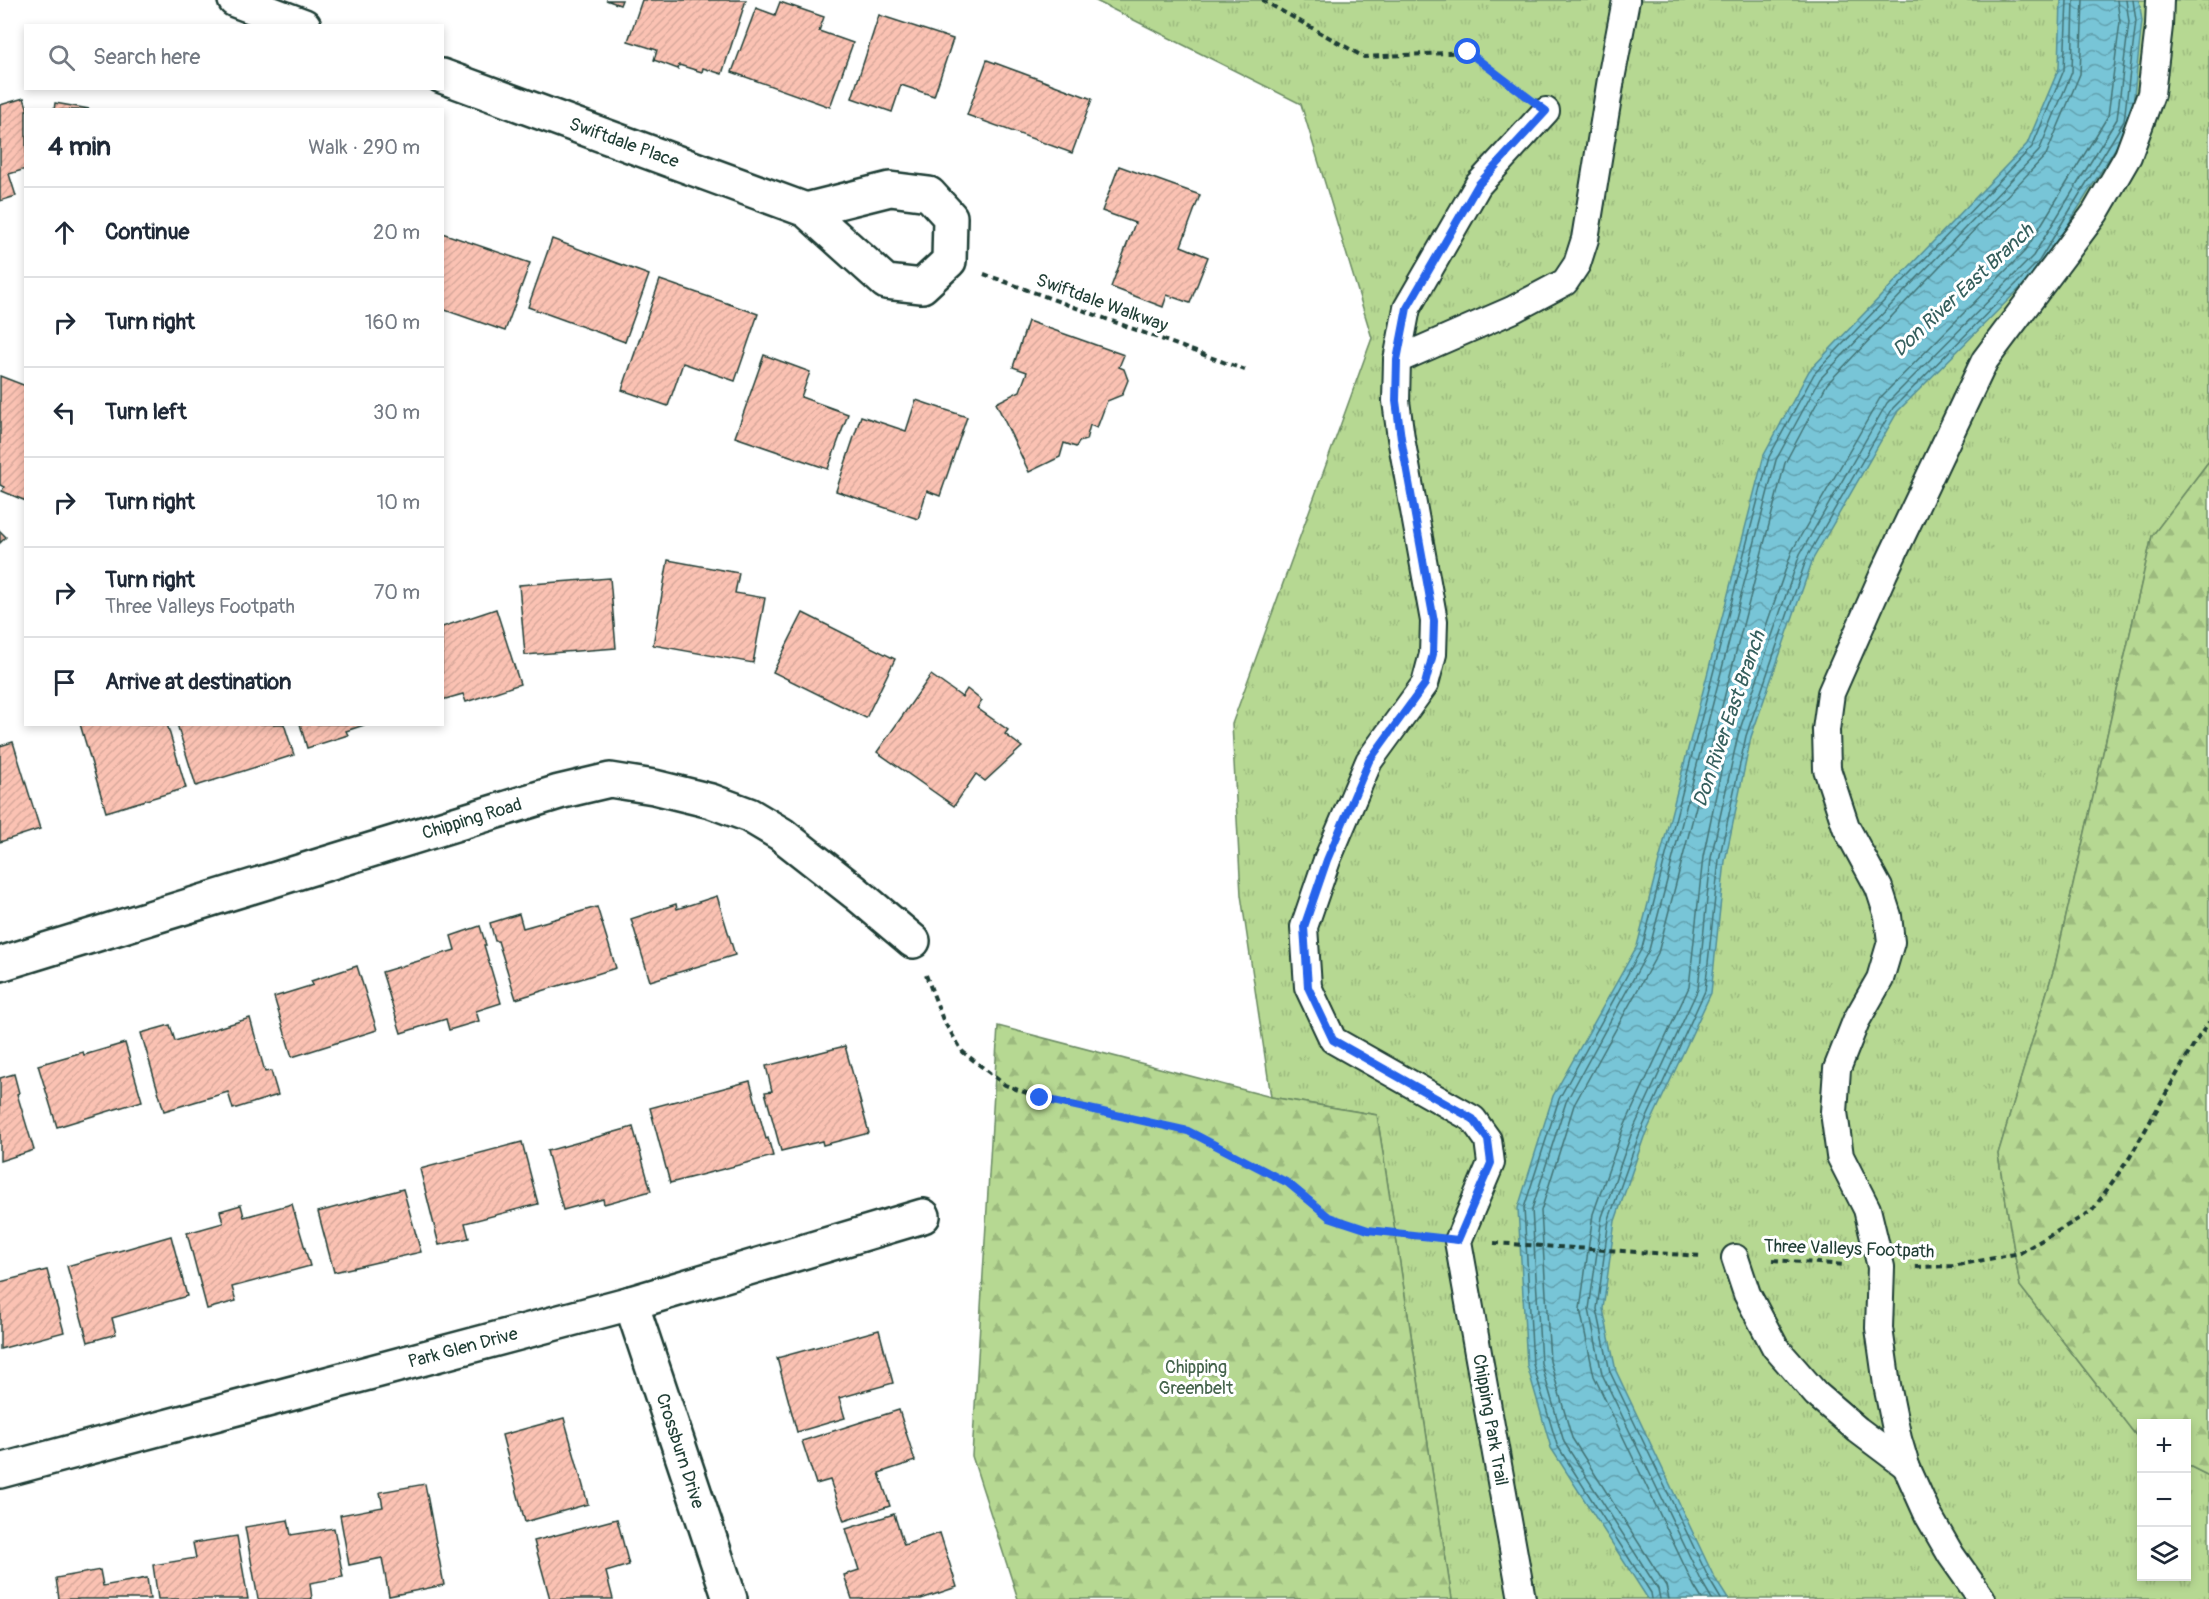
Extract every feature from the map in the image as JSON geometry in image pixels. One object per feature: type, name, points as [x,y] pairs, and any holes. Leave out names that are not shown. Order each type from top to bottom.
[{"type":"street","points":[[235,0],[299,24]]},
{"type":"street","name":"Swiftdale Place","points":[[444,77],[806,210],[886,282],[922,286],[949,261]]},
{"type":"street","points":[[806,210],[890,189],[929,194],[950,217],[949,261]]},
{"type":"street","name":"Chipping Road","points":[[0,964],[559,792],[610,780],[711,801],[749,815],[800,849],[913,941]]},
{"type":"street","name":"Park Glen Drive","points":[[0,1471],[631,1303],[923,1216]]},
{"type":"street","name":"Crossburn Drive","points":[[631,1303],[730,1599]]},
{"type":"lane","points":[[1397,360],[1512,310],[1565,282],[1576,264],[1585,239],[1626,0]]},
{"type":"lane","points":[[1982,1599],[1951,1555],[1928,1515],[1906,1466],[1887,1385],[1879,1328],[1881,1267],[1867,1209],[1840,1156],[1834,1112],[1837,1069],[1856,1021],[1880,979],[1892,942],[1888,916],[1879,888],[1846,827],[1827,769],[1826,730],[1832,693],[1884,573],[1985,360],[2095,213],[2128,156],[2151,94],[2160,0]]},
{"type":"lane","points":[[1458,1240],[1491,1163],[1488,1140],[1473,1119],[1333,1040],[1308,987],[1304,927],[1327,860],[1369,761],[1425,684],[1433,654],[1434,621],[1397,410],[1397,360],[1407,308],[1478,185],[1546,111]]},
{"type":"lane","name":"Chipping Park Trail","points":[[1458,1240],[1522,1599]]},
{"type":"lane","points":[[1735,1258],[1747,1294],[1775,1347],[1816,1394],[1858,1430],[1906,1466]]},
{"type":"path","points":[[1262,0],[1364,57],[1468,52],[1546,111]]},
{"type":"path","name":"Swiftdale Walkway","points":[[949,261],[1245,370]]},
{"type":"path","points":[[913,941],[943,1020],[952,1037],[963,1052],[998,1081],[1020,1092],[1040,1098],[1188,1131],[1288,1183],[1329,1217],[1368,1230],[1458,1240]]},
{"type":"path","name":"Three Valleys Footpath","points":[[1489,1243],[1881,1267],[1953,1266],[2020,1252],[2092,1211],[2130,1157],[2194,1044],[2209,1022]]},
{"type":"green space","points":[[1094,0],[2209,0],[2209,461],[2152,536],[2055,965],[1998,1154],[2020,1286],[2137,1437],[2137,1581],[2191,1581],[2191,1467],[2209,1476],[2209,1599],[1452,1599],[1377,1115],[1271,1097],[1241,895],[1232,724],[1372,338],[1301,104]]},
{"type":"green space","points":[[2209,461],[2209,1476],[2191,1467],[2191,1419],[2137,1419],[2137,1437],[2020,1286],[1998,1154],[2055,965],[2152,536]]},
{"type":"green space","name":"Chipping Greenbelt","points":[[998,1026],[1271,1097],[1377,1115],[1452,1599],[1018,1599],[972,1456]]},
{"type":"water","name":"Don River East Branch","points":[[2061,0],[2139,0],[2142,21],[2131,123],[2043,265],[1898,411],[1813,559],[1751,737],[1725,861],[1711,993],[1644,1137],[1615,1221],[1603,1309],[1616,1371],[1714,1577],[1728,1599],[1648,1599],[1551,1448],[1527,1365],[1518,1208],[1553,1096],[1637,946],[1764,455],[1809,371],[2027,144],[2059,68]]},
{"type":"building","points":[[606,0],[622,0],[620,5]]},
{"type":"building","points":[[642,0],[746,0],[722,74],[703,68],[702,72],[679,65],[678,69],[654,60],[657,50],[628,41]]},
{"type":"building","points":[[780,2],[824,17],[819,31],[853,43],[830,107],[732,72],[756,8],[775,15]]},
{"type":"building","points":[[879,15],[953,39],[934,96],[901,85],[892,112],[852,98]]},
{"type":"building","points":[[987,60],[1092,99],[1072,153],[967,115]]},
{"type":"building","points":[[24,98],[27,108],[24,108],[24,170],[9,174],[16,196],[0,201],[0,105]]},
{"type":"building","points":[[55,103],[83,108],[54,108]]},
{"type":"building","points":[[1119,166],[1200,195],[1181,246],[1208,257],[1190,303],[1167,295],[1163,307],[1111,287],[1135,223],[1102,211]]},
{"type":"building","points":[[444,234],[530,263],[505,331],[444,310]]},
{"type":"building","points":[[552,239],[649,275],[625,342],[528,307]]},
{"type":"building","points":[[660,280],[758,314],[735,381],[683,363],[668,406],[622,390]]},
{"type":"building","points":[[1028,321],[1124,355],[1119,367],[1124,369],[1128,380],[1122,395],[1107,401],[1097,428],[1090,425],[1086,440],[1079,442],[1076,447],[1064,443],[1060,457],[1029,472],[996,403],[1020,391],[1027,372],[1013,367]]},
{"type":"building","points":[[764,355],[810,372],[801,397],[848,414],[828,469],[735,437]]},
{"type":"building","points":[[0,376],[24,385],[24,500],[2,491],[4,487],[0,485]]},
{"type":"building","points":[[916,400],[967,417],[940,496],[927,491],[918,519],[836,491],[861,416],[906,431]]},
{"type":"building","points":[[0,531],[6,537],[0,543]]},
{"type":"building","points":[[668,560],[739,573],[735,593],[765,598],[753,663],[653,645]]},
{"type":"building","points":[[610,578],[616,648],[525,655],[519,585]]},
{"type":"building","points":[[496,609],[520,684],[466,702],[463,694],[444,699],[444,626]]},
{"type":"building","points":[[803,613],[895,659],[866,718],[773,672]]},
{"type":"building","points":[[931,675],[962,697],[967,689],[982,701],[977,708],[1008,730],[1005,734],[1022,747],[985,781],[976,774],[954,806],[877,752]]},
{"type":"building","points":[[81,726],[168,726],[186,788],[106,812]]},
{"type":"building","points":[[178,726],[285,726],[294,755],[196,786]]},
{"type":"building","points":[[301,726],[361,726],[346,731],[348,735],[307,748]]},
{"type":"building","points":[[13,742],[40,829],[0,842],[0,746]]},
{"type":"building","points":[[717,896],[735,955],[650,981],[631,919],[676,904],[677,909]]},
{"type":"building","points":[[597,907],[616,968],[516,999],[490,923],[519,914],[523,928]]},
{"type":"building","points":[[480,926],[501,1003],[476,1011],[479,1021],[449,1030],[446,1019],[401,1033],[382,972],[455,950],[451,936]]},
{"type":"building","points":[[357,966],[377,1030],[292,1057],[274,997],[313,985],[311,981]]},
{"type":"building","points":[[250,1018],[265,1072],[271,1071],[278,1095],[233,1109],[228,1092],[164,1111],[141,1033],[170,1025],[175,1041]]},
{"type":"building","points":[[125,1043],[142,1101],[57,1127],[38,1065]]},
{"type":"building","points":[[845,1046],[869,1133],[823,1145],[822,1141],[781,1151],[765,1092],[772,1091],[766,1066]]},
{"type":"building","points":[[14,1074],[19,1093],[17,1094],[34,1150],[0,1161],[0,1078]]},
{"type":"building","points":[[750,1081],[773,1156],[670,1183],[650,1108]]},
{"type":"building","points":[[633,1127],[651,1191],[604,1204],[603,1199],[563,1210],[547,1151]]},
{"type":"building","points":[[522,1142],[538,1204],[465,1223],[469,1238],[439,1245],[420,1169]]},
{"type":"building","points":[[403,1189],[421,1252],[334,1272],[318,1212]]},
{"type":"building","points":[[292,1204],[310,1266],[232,1287],[236,1301],[207,1309],[187,1233],[223,1223],[220,1211],[241,1205],[244,1217]]},
{"type":"building","points":[[171,1236],[187,1296],[112,1318],[116,1334],[88,1342],[67,1266]]},
{"type":"building","points":[[47,1270],[64,1332],[0,1349],[0,1282]]},
{"type":"building","points":[[879,1330],[893,1383],[839,1398],[845,1418],[797,1432],[777,1358]]},
{"type":"building","points":[[899,1410],[915,1461],[879,1473],[890,1506],[844,1521],[830,1480],[816,1484],[802,1441]]},
{"type":"building","points":[[564,1418],[588,1504],[525,1522],[502,1435]]},
{"type":"building","points":[[425,1484],[444,1585],[389,1596],[382,1558],[349,1565],[340,1515],[383,1507],[380,1492]]},
{"type":"building","points":[[894,1514],[904,1545],[940,1533],[957,1587],[921,1599],[852,1599],[844,1575],[859,1570],[846,1529]]},
{"type":"building","points":[[617,1519],[629,1565],[606,1572],[613,1599],[550,1599],[534,1541]]},
{"type":"building","points":[[288,1520],[291,1535],[334,1528],[343,1577],[310,1583],[312,1599],[258,1599],[245,1527]]},
{"type":"building","points":[[237,1536],[248,1599],[158,1599],[153,1565],[196,1558],[193,1543]]},
{"type":"building","points":[[100,1570],[103,1586],[147,1578],[150,1599],[59,1599],[56,1578]]},
{"type":"route","points":[[1040,1098],[1188,1131],[1288,1183],[1329,1217],[1368,1230],[1458,1240],[1491,1163],[1488,1140],[1473,1119],[1333,1040],[1308,987],[1304,927],[1327,860],[1369,761],[1425,684],[1433,654],[1434,621],[1396,401],[1397,360],[1407,308],[1478,185],[1546,111],[1468,52]]}]
